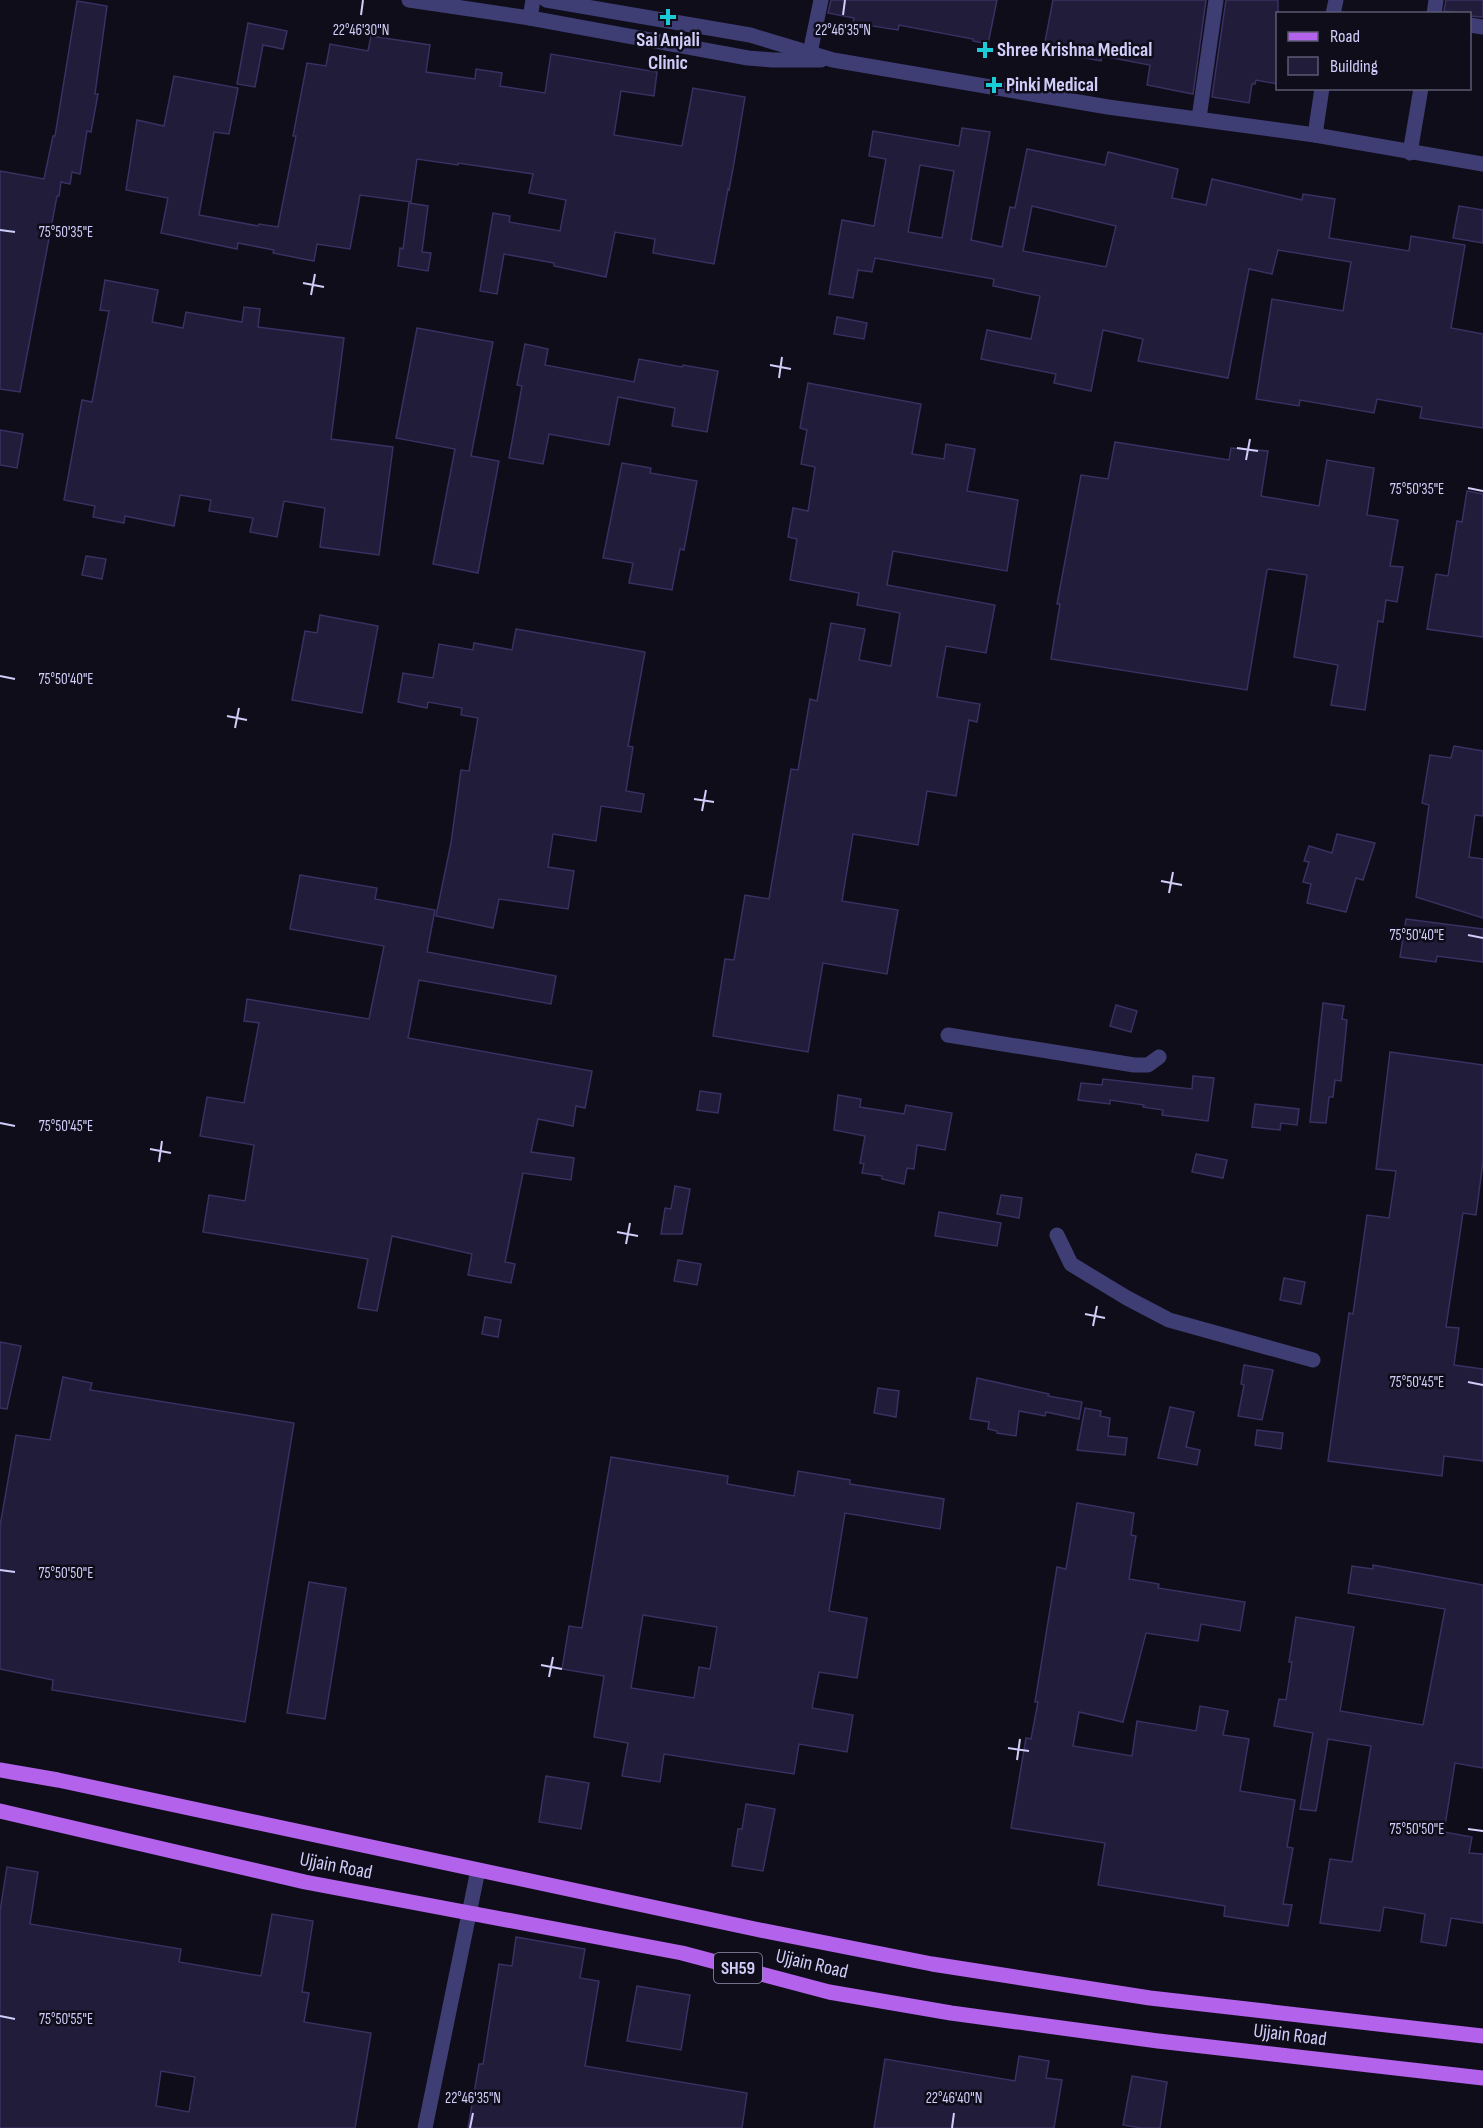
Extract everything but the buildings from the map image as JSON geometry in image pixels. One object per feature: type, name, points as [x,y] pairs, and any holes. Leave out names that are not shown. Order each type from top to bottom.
[{"type":"main road","name":"Ujjain Road","points":[[0,1770],[58,1780],[932,1964],[1150,1998],[1483,2036]]},
{"type":"main road","name":"Ujjain Road","points":[[0,1811],[305,1882],[682,1953],[829,1992],[951,2013],[1158,2041],[1483,2078]]},
{"type":"street","points":[[409,0],[530,18],[748,58],[833,60]]},
{"type":"street","points":[[530,18],[533,0]]},
{"type":"street","points":[[546,0],[750,35],[833,60],[1108,107],[1315,135],[1483,164]]},
{"type":"street","points":[[810,52],[821,0]]},
{"type":"street","points":[[1199,118],[1216,0]]},
{"type":"street","points":[[1315,135],[1322,90]]},
{"type":"street","points":[[1410,153],[1421,90]]},
{"type":"street","points":[[948,1035],[1134,1065],[1148,1065],[1159,1058]]},
{"type":"street","points":[[1057,1235],[1071,1264],[1154,1313],[1169,1320],[1313,1360]]},
{"type":"street","points":[[425,2128],[478,1870]]},
{"type":"place","name":"Sai Anjali Clinic","points":[[668,17]]},
{"type":"place","name":"Shree Krishna Medical","points":[[985,50]]},
{"type":"place","name":"Pinki Medical","points":[[994,85]]}]
